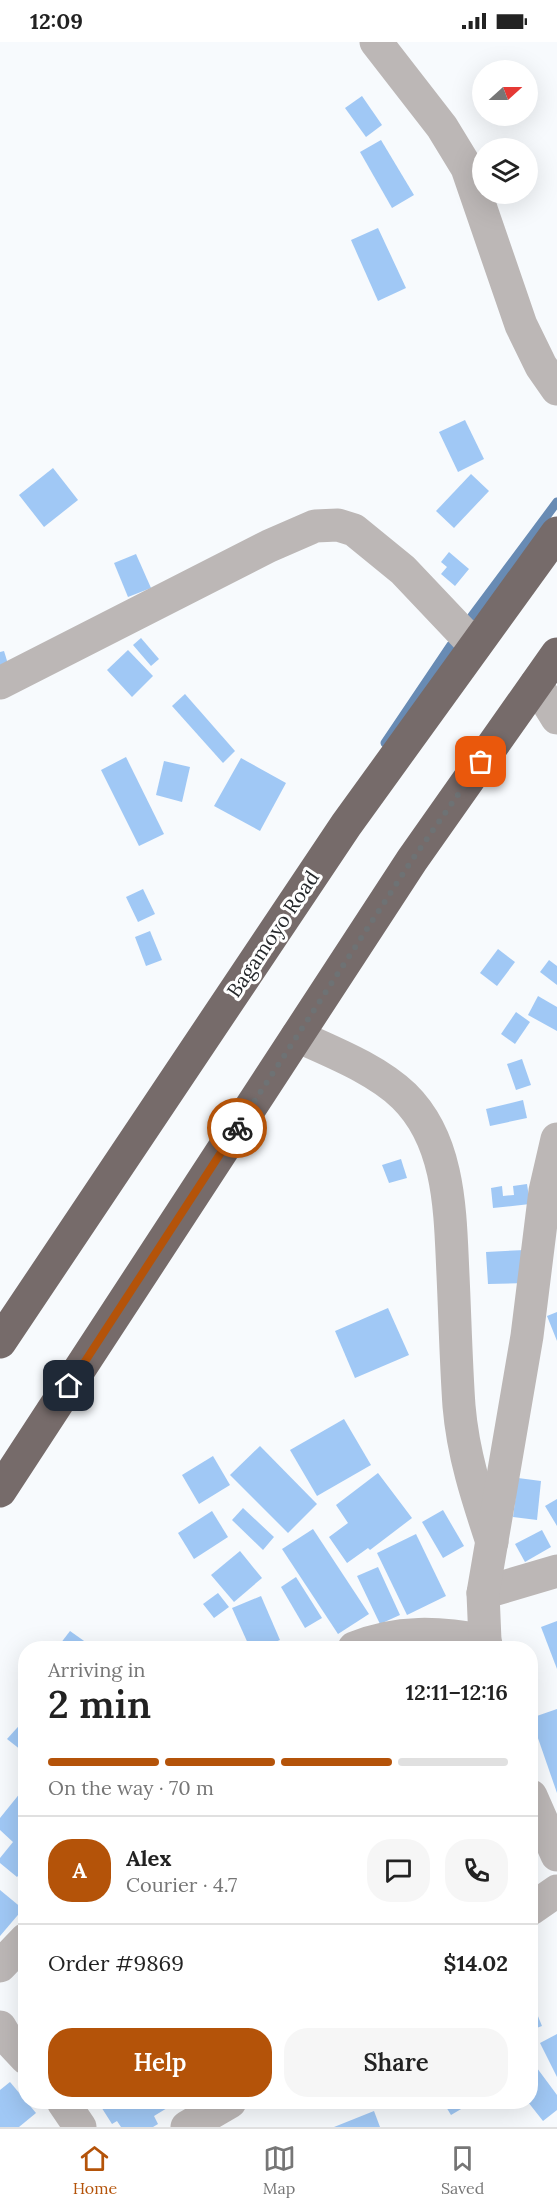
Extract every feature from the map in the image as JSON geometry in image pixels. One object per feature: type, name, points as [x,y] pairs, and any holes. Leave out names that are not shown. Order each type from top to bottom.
[{"type":"highway","name":"Bagamoyo Road","points":[[0,1342],[346,825],[557,533]]},
{"type":"highway","points":[[0,1491],[412,860],[557,654]]},
{"type":"street","points":[[376,42],[442,127],[467,168],[521,325],[541,366],[557,389]]},
{"type":"street","points":[[0,683],[268,546],[315,526],[339,525],[354,530],[403,570],[475,646]]},
{"type":"street","points":[[536,684],[557,718]]},
{"type":"street","points":[[297,1036],[368,1071],[403,1095],[420,1115],[436,1147],[449,1195],[459,1406],[465,1453],[492,1542]]},
{"type":"street","points":[[486,1641],[483,1593],[527,1336],[549,1227],[545,1191],[557,1139]]},
{"type":"street","points":[[483,1593],[557,1571]]},
{"type":"street","points":[[372,1641],[426,1633],[455,1635],[474,1641]]},
{"type":"street","points":[[544,1813],[557,1855]]},
{"type":"street","points":[[538,1904],[557,1891]]},
{"type":"street","points":[[0,1966],[18,1947]]},
{"type":"street","points":[[0,2027],[18,2050]]},
{"type":"street","points":[[68,2109],[80,2127]]},
{"type":"street","points":[[187,2127],[218,2109]]},
{"type":"building","points":[[362,96],[382,125],[366,137],[345,108]]},
{"type":"building","points":[[381,140],[414,195],[392,208],[360,152]]},
{"type":"building","points":[[378,228],[406,288],[378,301],[351,240]]},
{"type":"building","points":[[465,420],[484,459],[458,472],[439,432]]},
{"type":"building","points":[[53,468],[78,500],[44,527],[19,495]]},
{"type":"building","points":[[471,474],[489,491],[454,528],[436,511]]},
{"type":"building","points":[[449,552],[469,569],[455,586],[441,574],[447,567],[441,562]]},
{"type":"building","points":[[136,554],[151,588],[128,597],[114,563]]},
{"type":"building","points":[[141,638],[159,659],[151,666],[133,645]]},
{"type":"building","points":[[128,650],[153,676],[132,697],[107,670]]},
{"type":"building","points":[[4,651],[12,677],[0,681],[0,652]]},
{"type":"building","points":[[185,694],[235,751],[223,763],[172,706]]},
{"type":"building","points":[[126,757],[164,834],[139,846],[101,770]]},
{"type":"building","points":[[241,758],[286,783],[260,831],[214,806]]},
{"type":"building","points":[[164,761],[190,767],[182,802],[156,795]]},
{"type":"building","points":[[143,889],[155,914],[138,922],[126,897]]},
{"type":"building","points":[[150,931],[162,960],[146,966],[135,937]]},
{"type":"building","points":[[498,949],[515,962],[497,986],[480,973]]},
{"type":"building","points":[[549,960],[557,966],[557,985],[540,972]]},
{"type":"building","points":[[538,996],[557,1007],[557,1031],[528,1015]]},
{"type":"building","points":[[516,1012],[530,1022],[515,1044],[501,1034]]},
{"type":"building","points":[[522,1059],[531,1085],[516,1090],[507,1064]]},
{"type":"building","points":[[523,1100],[527,1118],[490,1126],[486,1109]]},
{"type":"building","points":[[401,1159],[407,1178],[389,1183],[382,1165]]},
{"type":"building","points":[[527,1184],[530,1204],[493,1208],[491,1188],[502,1186],[503,1196],[514,1195],[513,1186]]},
{"type":"building","points":[[525,1250],[527,1283],[488,1284],[486,1252]]},
{"type":"building","points":[[388,1308],[409,1355],[355,1378],[335,1331]]},
{"type":"building","points":[[557,1312],[557,1341],[547,1316]]},
{"type":"building","points":[[344,1419],[371,1465],[317,1496],[290,1450]]},
{"type":"building","points":[[260,1446],[317,1504],[288,1533],[230,1475]]},
{"type":"building","points":[[213,1456],[230,1485],[199,1504],[182,1475]]},
{"type":"building","points":[[378,1473],[412,1518],[370,1550],[368,1548],[347,1563],[329,1537],[348,1523],[336,1505]]},
{"type":"building","points":[[518,1478],[541,1481],[537,1520],[513,1517]]},
{"type":"building","points":[[557,1499],[557,1526],[545,1506]]},
{"type":"building","points":[[243,1508],[274,1537],[263,1550],[232,1520]]},
{"type":"building","points":[[443,1510],[464,1546],[443,1558],[422,1522]]},
{"type":"building","points":[[212,1511],[228,1537],[194,1559],[178,1533]]},
{"type":"building","points":[[313,1529],[369,1614],[338,1634],[282,1549]]},
{"type":"building","points":[[542,1530],[551,1547],[525,1562],[515,1544]]},
{"type":"building","points":[[416,1534],[446,1596],[407,1615],[377,1553]]},
{"type":"building","points":[[240,1551],[262,1578],[234,1602],[211,1575]]},
{"type":"building","points":[[378,1567],[400,1615],[380,1624],[357,1576]]},
{"type":"building","points":[[296,1577],[322,1618],[305,1628],[281,1587]]},
{"type":"building","points":[[218,1593],[229,1607],[214,1618],[203,1604]]},
{"type":"building","points":[[261,1596],[280,1640],[247,1641],[232,1608]]},
{"type":"building","points":[[557,1621],[557,1669],[541,1627]]},
{"type":"building","points":[[70,1631],[84,1641],[62,1641]]},
{"type":"building","points":[[557,1709],[557,1793],[538,1738],[538,1716]]},
{"type":"building","points":[[18,1727],[18,1748],[7,1739]]},
{"type":"building","points":[[18,1796],[17,1877],[0,1863],[0,1858],[13,1842],[0,1830],[0,1818]]},
{"type":"building","points":[[0,1890],[18,1905],[18,1915],[0,1936]]},
{"type":"building","points":[[538,2016],[542,2026],[538,2027]]},
{"type":"building","points":[[557,2034],[557,2077],[540,2043]]},
{"type":"building","points":[[538,2069],[557,2095],[557,2110],[543,2121],[534,2109],[538,2109]]},
{"type":"building","points":[[10,2082],[18,2092],[18,2109],[33,2109],[36,2113],[19,2127],[0,2127],[0,2090]]},
{"type":"building","points":[[102,2109],[166,2109],[154,2116],[158,2124],[153,2127],[121,2127],[117,2121],[112,2124]]},
{"type":"building","points":[[447,2109],[461,2109],[451,2115]]},
{"type":"building","points":[[374,2111],[380,2127],[334,2127]]},
{"type":"waterway","points":[[472,616],[557,502]]},
{"type":"waterway","points":[[385,743],[451,645]]},
{"type":"way so far","points":[[237,1128],[412,860],[481,762]]},
{"type":"route","points":[[69,1386],[237,1128]]}]
